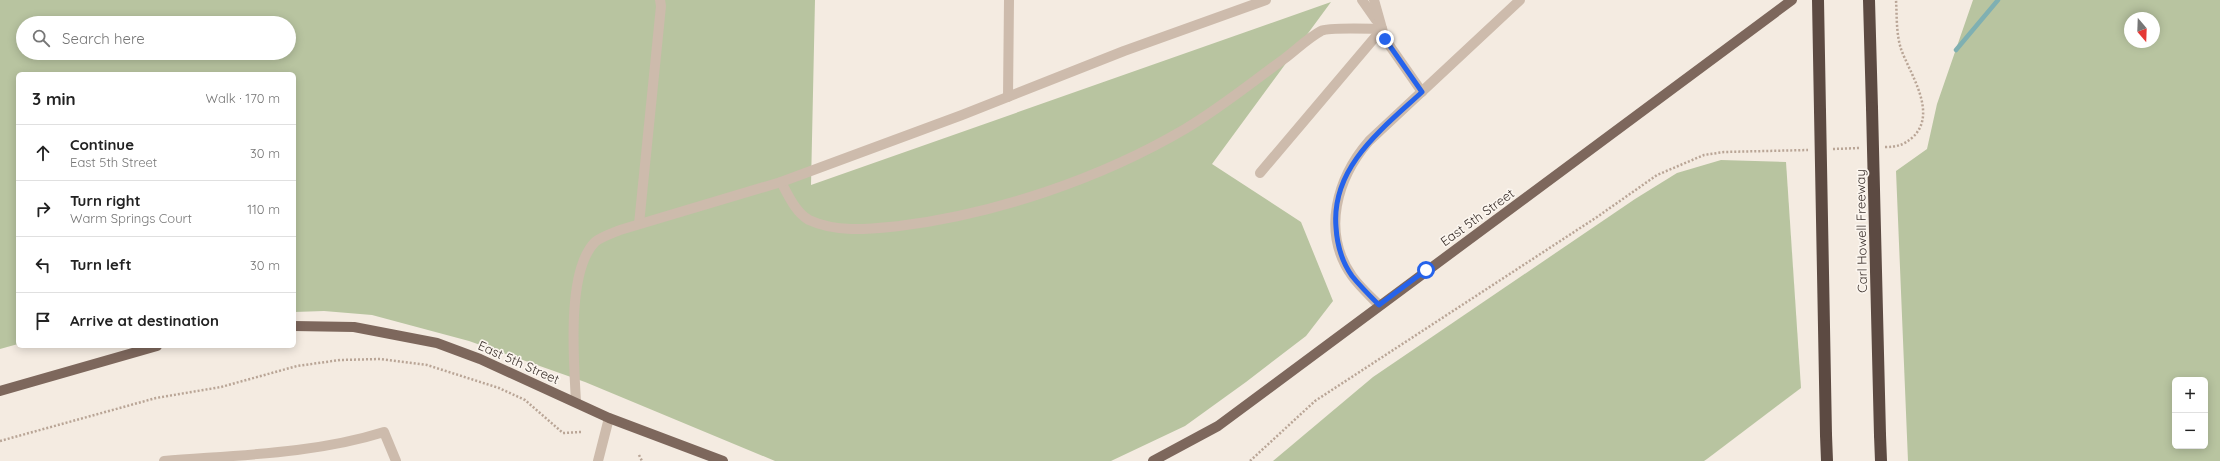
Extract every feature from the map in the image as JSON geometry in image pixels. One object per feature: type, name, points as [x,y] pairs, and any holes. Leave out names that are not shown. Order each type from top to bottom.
[{"type":"highway","points":[[1818,0],[1827,461]]},
{"type":"highway","name":"Carl Howell Freeway","points":[[1869,0],[1881,461]]},
{"type":"main road","name":"East 5th Street","points":[[1153,461],[1218,426],[1379,305],[1792,0]]},
{"type":"main road","name":"East 5th Street","points":[[296,326],[354,328],[436,344],[480,358],[610,418],[723,461]]},
{"type":"main road","points":[[0,391],[150,348]]},
{"type":"street","points":[[639,224],[654,87],[661,6],[660,0]]},
{"type":"street","points":[[1008,97],[1009,0]]},
{"type":"street","points":[[576,402],[574,320],[578,281],[584,261],[595,242],[620,230],[781,182],[1008,97],[1124,51],[1266,0]]},
{"type":"street","points":[[1362,0],[1382,29]]},
{"type":"street","points":[[1374,0],[1385,39],[1422,92]]},
{"type":"street","points":[[1379,305],[1352,276],[1345,264],[1336,235],[1337,201],[1349,168],[1358,154],[1520,0]]},
{"type":"street","points":[[781,182],[791,201],[807,219],[829,228],[865,230],[928,222],[978,213],[1038,194],[1124,161],[1185,129],[1249,85],[1323,30],[1382,29]]},
{"type":"street","points":[[1260,173],[1382,29]]},
{"type":"street","points":[[598,461],[610,418]]},
{"type":"street","points":[[164,461],[282,452],[367,437],[384,432],[396,461]]},
{"type":"path","points":[[1881,148],[1896,147],[1906,143],[1917,132],[1923,120],[1923,106],[1901,48],[1897,30],[1896,0]]},
{"type":"path","points":[[1827,149],[1865,148]]},
{"type":"path","points":[[1250,461],[1315,401],[1377,358],[1597,217],[1657,175],[1704,156],[1724,152],[1811,150]]},
{"type":"path","points":[[0,442],[156,398],[221,387],[297,366],[340,360],[380,359],[427,365],[499,388],[525,400],[563,433],[581,432]]},
{"type":"path","points":[[639,456],[642,461]]},
{"type":"green space","points":[[0,0],[815,0],[811,185],[1331,2],[1212,164],[1301,222],[1333,301],[1306,336],[1185,426],[1111,461],[775,461],[585,382],[469,341],[372,315],[324,311],[296,312],[296,72],[16,72],[16,345],[0,349]]},
{"type":"green space","points":[[1973,0],[2220,0],[2220,461],[1908,461],[1896,171],[1927,149],[1937,104]]},
{"type":"green space","points":[[1721,160],[1786,162],[1801,388],[1707,459],[1704,461],[1273,461],[1373,377],[1635,199],[1677,173]]},
{"type":"waterway","points":[[1956,50],[1998,0]]},
{"type":"route","points":[[1385,39],[1422,92],[1369,141],[1349,168],[1342,182],[1337,201],[1335,218],[1336,235],[1345,264],[1352,276],[1379,305],[1426,270]]}]
